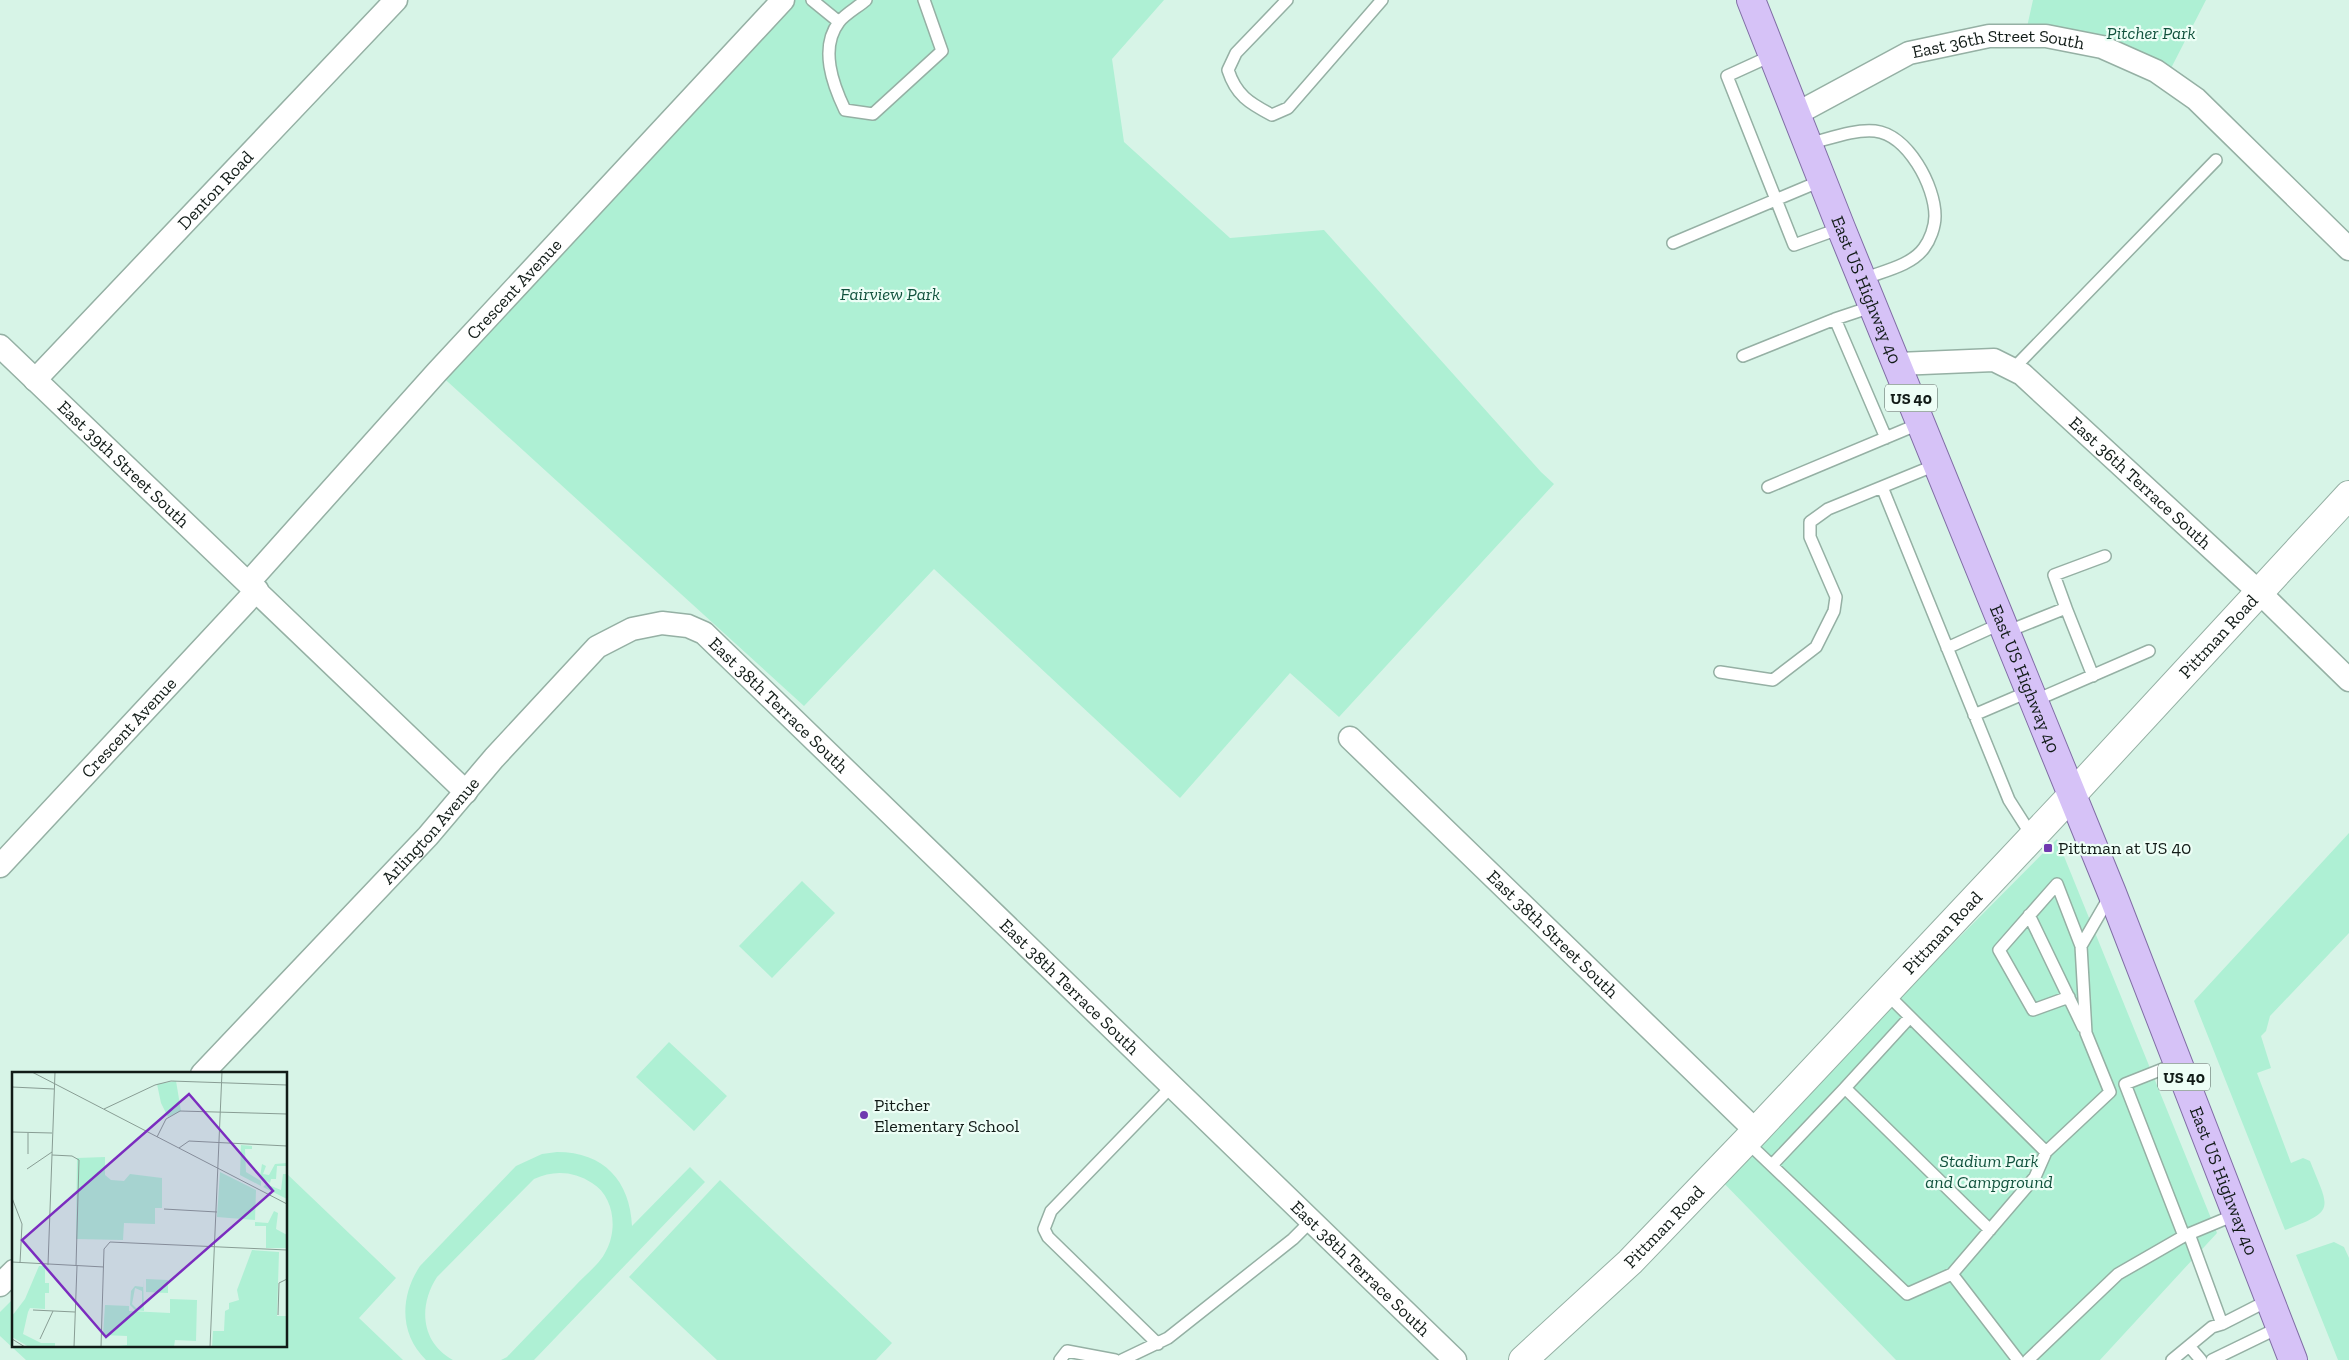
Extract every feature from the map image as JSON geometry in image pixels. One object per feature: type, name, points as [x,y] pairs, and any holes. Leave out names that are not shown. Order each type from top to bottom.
[{"type":"main road","name":"East US Highway 40","points":[[1751,0],[1841,228],[2112,893],[2293,1360]]},
{"type":"street","name":"Denton Road","points":[[35,380],[396,0]]},
{"type":"street","name":"Crescent Avenue","points":[[0,866],[253,586],[437,372],[783,0]]},
{"type":"street","name":"East 36th Street South","points":[[1796,114],[1909,53],[1989,36],[2046,36],[2102,47],[2156,71],[2196,100],[2349,249]]},
{"type":"street","name":"East 39th Street South","points":[[0,346],[253,586],[466,792]]},
{"type":"street","name":"East 36th Terrace South","points":[[1898,364],[1994,360],[2022,374],[2259,592],[2349,680]]},
{"type":"street","name":"Pittman Road","points":[[1523,1360],[1630,1262],[1751,1136],[2033,837],[2349,495]]},
{"type":"street","name":"Arlington Avenue","points":[[204,1072],[428,836],[597,647],[632,629],[662,623],[678,625]]},
{"type":"street","name":"East 38th Terrace South","points":[[678,625],[688,626],[704,633],[1455,1360]]},
{"type":"street","name":"East 38th Street South","points":[[1350,738],[1751,1136]]},
{"type":"street","points":[[0,1286],[12,1273]]},
{"type":"lane","points":[[812,0],[839,22]]},
{"type":"lane","points":[[866,0],[839,22],[828,48],[832,84],[844,110],[874,114],[942,51],[924,0]]},
{"type":"lane","points":[[1287,0],[1236,53],[1228,70],[1233,85],[1250,104],[1272,115],[1288,108],[1382,0]]},
{"type":"lane","points":[[1773,55],[1727,76],[1794,245],[1841,228]]},
{"type":"lane","points":[[1808,144],[1854,132],[1875,131],[1885,134],[1896,140],[1912,155],[1928,186],[1935,217],[1924,248],[1913,260],[1863,279]]},
{"type":"lane","points":[[2012,370],[2216,160]]},
{"type":"lane","points":[[1673,243],[1823,180]]},
{"type":"lane","points":[[1743,356],[1835,318],[1874,306]]},
{"type":"lane","points":[[1835,318],[1886,438]]},
{"type":"lane","points":[[1768,487],[1921,423]]},
{"type":"lane","points":[[1720,672],[1773,680],[1816,647],[1834,611],[1836,597],[1810,537],[1810,522],[1828,509],[1938,464]]},
{"type":"lane","points":[[1882,487],[2009,800],[2033,837]]},
{"type":"lane","points":[[2093,676],[2054,574],[2105,556]]},
{"type":"lane","points":[[1947,648],[2066,608]]},
{"type":"lane","points":[[1974,715],[2093,676],[2150,651]]},
{"type":"lane","points":[[2069,998],[2033,1010],[1998,950],[2058,884],[2081,946],[2086,1034]]},
{"type":"lane","points":[[2081,946],[2112,893]]},
{"type":"lane","points":[[2029,915],[2086,1034],[2110,1092]]},
{"type":"lane","points":[[1886,993],[2046,1152]]},
{"type":"lane","points":[[1772,1165],[1910,1018]]},
{"type":"lane","points":[[1751,1136],[1772,1165],[1907,1294],[1952,1274],[2035,1177],[2046,1152],[2110,1092],[2178,1063]]},
{"type":"lane","points":[[2125,1084],[2222,1324]]},
{"type":"lane","points":[[1158,1344],[1048,1237],[1044,1229],[1051,1211],[1172,1086]]},
{"type":"lane","points":[[1845,1088],[1990,1230]]},
{"type":"lane","points":[[2028,1360],[2118,1274],[2186,1235],[2237,1214]]},
{"type":"lane","points":[[1122,1360],[1158,1344],[1293,1239],[1311,1221]]},
{"type":"lane","points":[[1952,1274],[2018,1360]]},
{"type":"lane","points":[[2172,1360],[2212,1327],[2222,1324],[2269,1300]]},
{"type":"lane","points":[[2212,1360],[2280,1328]]},
{"type":"lane","points":[[2189,1346],[2201,1360]]},
{"type":"lane","points":[[1060,1360],[1067,1351],[1115,1360]]},
{"type":"green space","name":"Fairview Park","points":[[783,0],[1164,0],[1112,59],[1124,142],[1230,238],[1324,230],[1541,472],[1554,484],[1339,717],[1290,673],[1180,798],[934,569],[804,706],[437,372]]},
{"type":"green space","name":"Pitcher Park","points":[[2033,0],[2206,0],[2166,78],[2156,71],[2025,36]]},
{"type":"green space","points":[[2349,833],[2349,933],[2270,1016],[2266,1031],[2261,1036],[2271,1068],[2257,1073],[2291,1163],[2303,1158],[2310,1161],[2324,1199],[2324,1206],[2321,1212],[2314,1218],[2285,1230],[2194,1001]]},
{"type":"green space","name":"Stadium Park and Campground","points":[[2057,839],[2217,1233],[2100,1360],[1896,1360],[1715,1174],[1907,990]]},
{"type":"green space","points":[[802,881],[835,913],[772,978],[739,946]]},
{"type":"green space","points":[[669,1042],[727,1096],[694,1131],[636,1077]]},
{"type":"green space","points":[[557,1152],[574,1153],[588,1157],[611,1172],[620,1183],[626,1195],[632,1226],[690,1167],[705,1182],[534,1360],[501,1360],[507,1357],[597,1265],[606,1251],[612,1233],[613,1223],[609,1204],[605,1196],[592,1183],[578,1176],[563,1173],[549,1174],[534,1179],[437,1277],[427,1300],[426,1323],[434,1344],[442,1353],[453,1360],[426,1360],[417,1350],[411,1339],[405,1314],[409,1290],[420,1266],[516,1166],[542,1154]]},
{"type":"green space","points":[[288,1175],[396,1278],[359,1318],[403,1360],[26,1360],[13,1348],[288,1348]]},
{"type":"green space","points":[[720,1180],[892,1343],[876,1360],[717,1360],[629,1277]]},
{"type":"green space","points":[[2334,1242],[2344,1247],[2349,1258],[2349,1360],[2338,1360],[2296,1255]]},
{"type":"green space","points":[[12,1300],[12,1347],[0,1336],[0,1312]]},
{"type":"place","name":"Pittman at US 40","points":[[2048,848]]},
{"type":"place","name":"Pitcher Elementary School","points":[[864,1115]]}]
